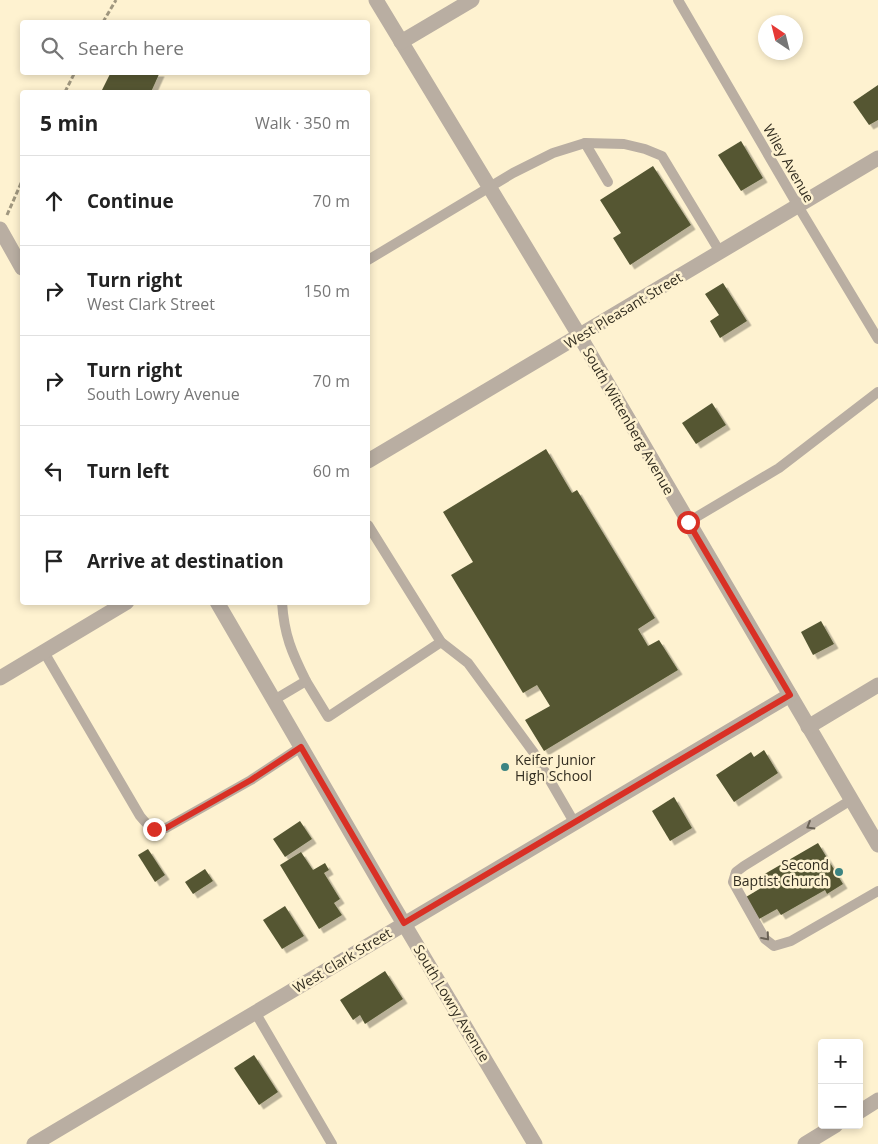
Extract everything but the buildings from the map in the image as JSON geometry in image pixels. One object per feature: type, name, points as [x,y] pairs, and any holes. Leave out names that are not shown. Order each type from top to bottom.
[{"type":"street","name":"South Wittenberg Avenue","points":[[376,0],[579,336],[878,846]]},
{"type":"street","points":[[401,42],[472,0]]},
{"type":"street","name":"West Pleasant Street","points":[[370,460],[878,158]]},
{"type":"street","points":[[2,225],[8,242],[20,264]]},
{"type":"street","points":[[0,678],[122,605]]},
{"type":"street","name":"South Lowry Avenue","points":[[219,605],[535,1144]]},
{"type":"street","points":[[808,726],[878,685]]},
{"type":"street","name":"West Clark Street","points":[[34,1144],[790,695]]},
{"type":"street","points":[[863,1109],[878,1100]]},
{"type":"street","points":[[805,1144],[829,1129]]},
{"type":"lane","name":"Wiley Avenue","points":[[678,0],[878,339]]},
{"type":"lane","points":[[585,143],[608,182]]},
{"type":"lane","points":[[370,259],[513,173],[553,152],[585,143],[624,144],[645,149],[662,156],[720,252]]},
{"type":"lane","points":[[688,522],[780,468],[878,392]]},
{"type":"lane","points":[[370,528],[441,642],[468,663],[529,745],[574,822]]},
{"type":"lane","points":[[282,605],[283,618],[290,647],[306,681],[328,718],[441,642]]},
{"type":"lane","points":[[44,652],[140,816],[147,825],[154,829],[166,828],[251,780],[301,747]]},
{"type":"lane","points":[[274,700],[306,681]]},
{"type":"lane","points":[[851,800],[744,866],[736,872],[733,882],[765,939],[774,946],[790,941],[878,891]]},
{"type":"lane","points":[[255,1012],[332,1144]]},
{"type":"path","points":[[104,20],[116,0]]},
{"type":"path","points":[[66,90],[73,75]]},
{"type":"path","points":[[2,225],[20,185]]},
{"type":"place","name":"Keifer Junior High School","points":[[505,767]]},
{"type":"place","name":"Second Baptist Church","points":[[839,872]]},
{"type":"route","points":[[154,829],[166,828],[251,780],[301,747],[404,923],[790,695],[688,522]]}]
